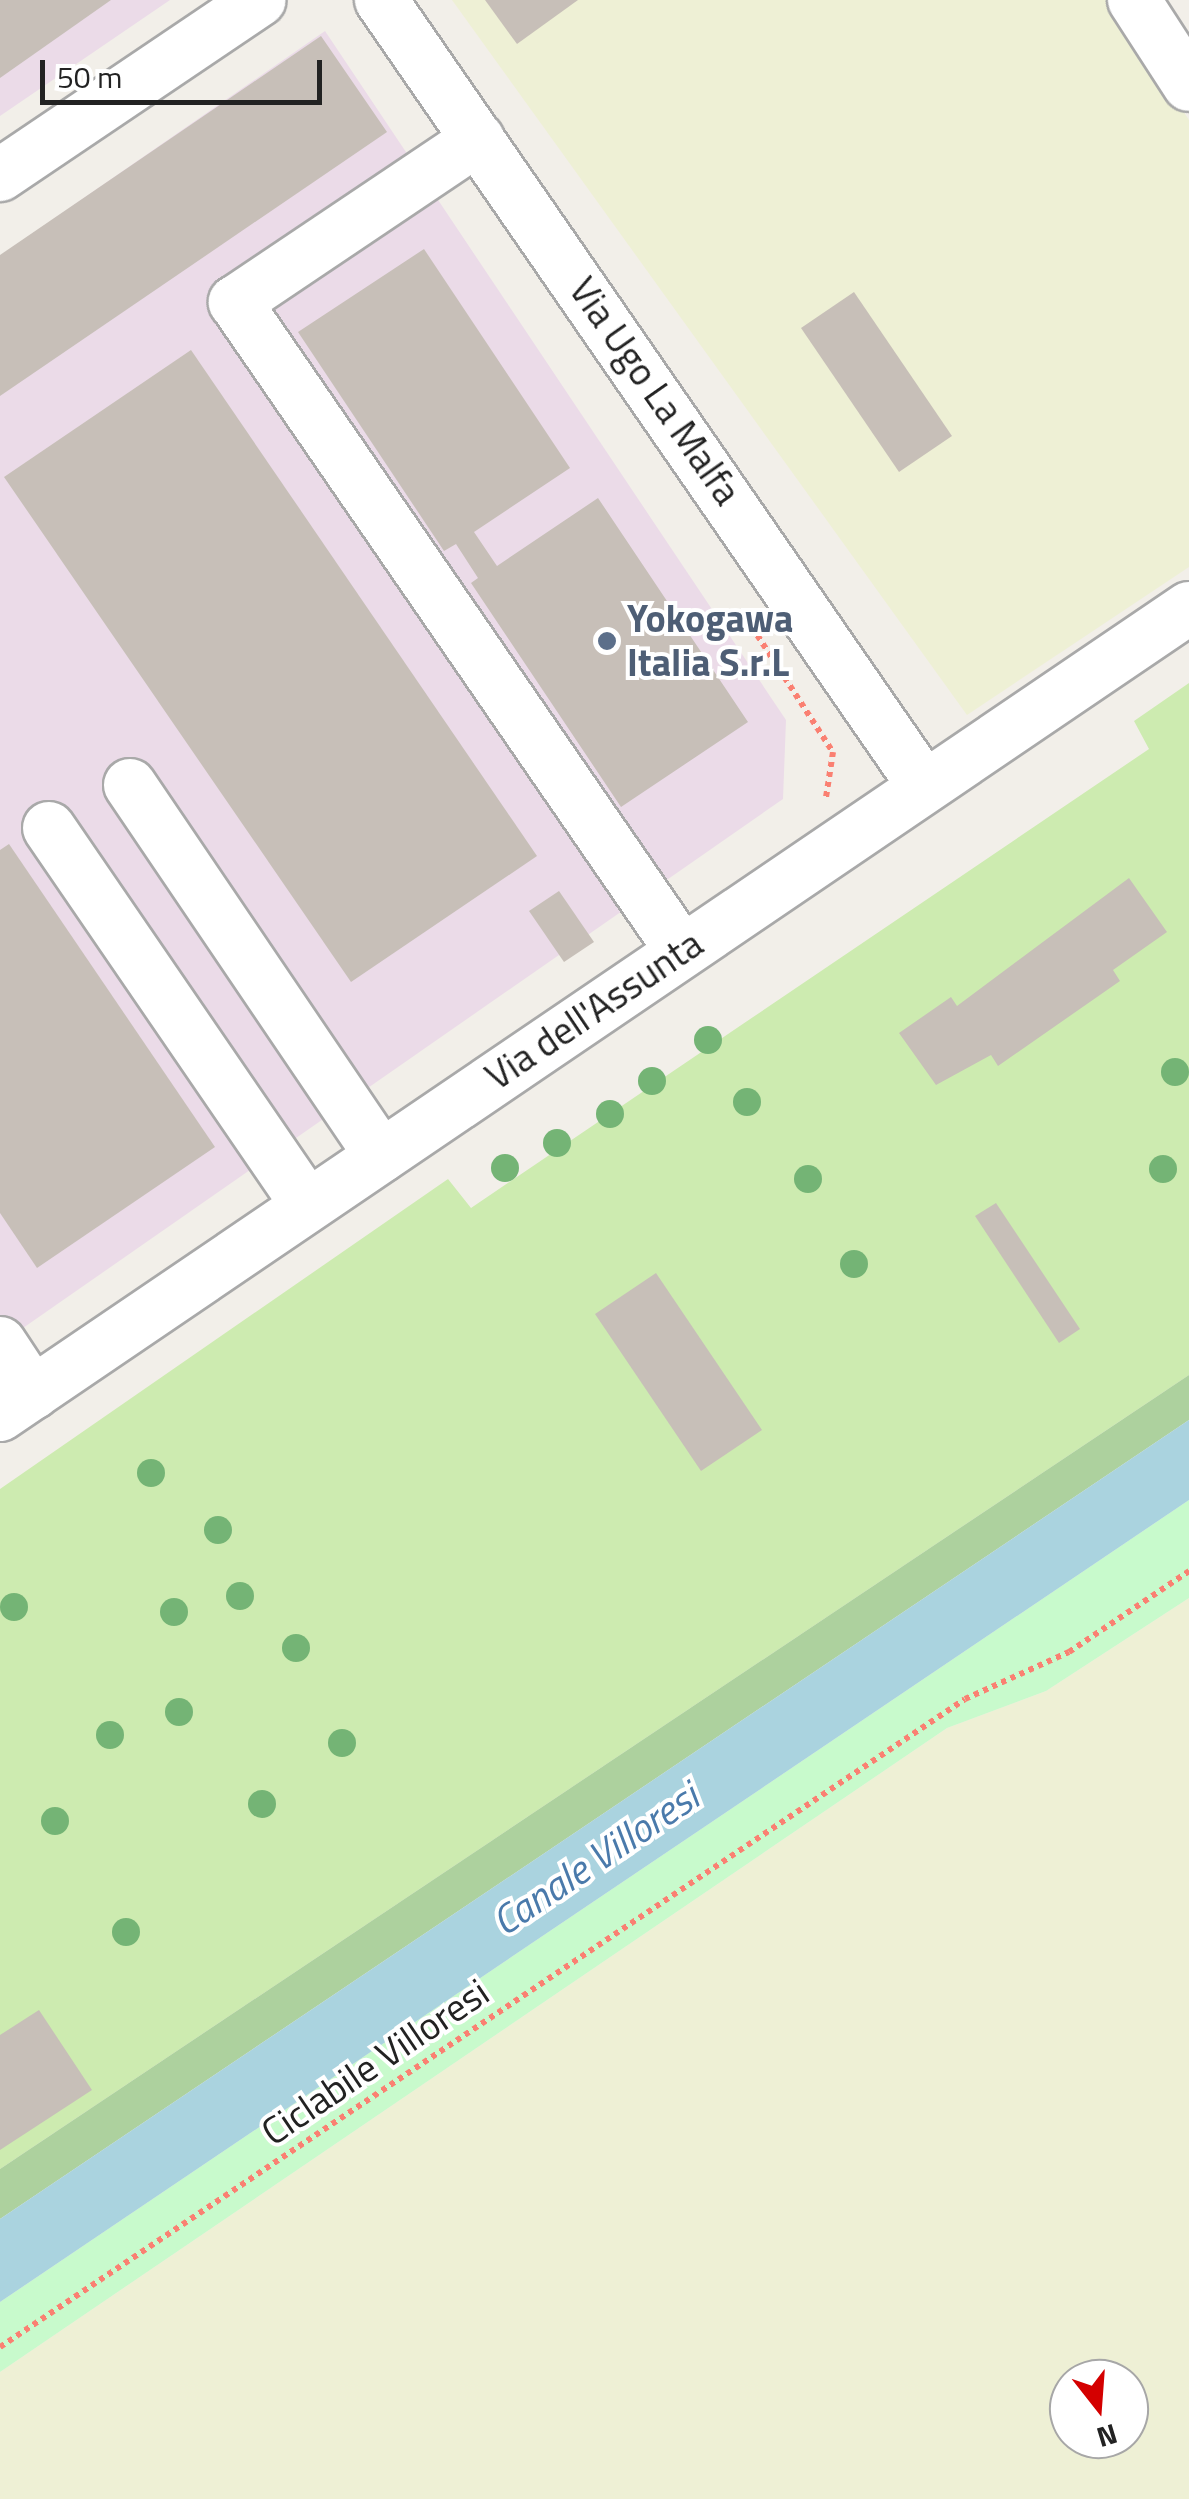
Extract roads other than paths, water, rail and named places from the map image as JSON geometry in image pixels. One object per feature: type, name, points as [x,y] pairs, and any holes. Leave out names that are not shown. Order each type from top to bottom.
[{"type":"street","points":[[0,175],[259,0]]},
{"type":"street","name":"Via Ugo La Malfa","points":[[381,0],[798,594],[924,786]]},
{"type":"street","points":[[1134,0],[1189,84]]},
{"type":"street","points":[[478,139],[235,302],[681,950]]},
{"type":"street","name":"Via dell'Assunta","points":[[16,1404],[1189,608]]},
{"type":"street","points":[[130,785],[381,1156]]},
{"type":"street","points":[[49,828],[307,1205]]},
{"type":"street","points":[[0,1343],[16,1404]]},
{"type":"water","name":"Canale Villoresi","points":[[1189,1420],[1189,1500],[0,2302],[0,2219]]},
{"type":"place","name":"Yokogawa Italia S.r.L","points":[[607,641]]}]
